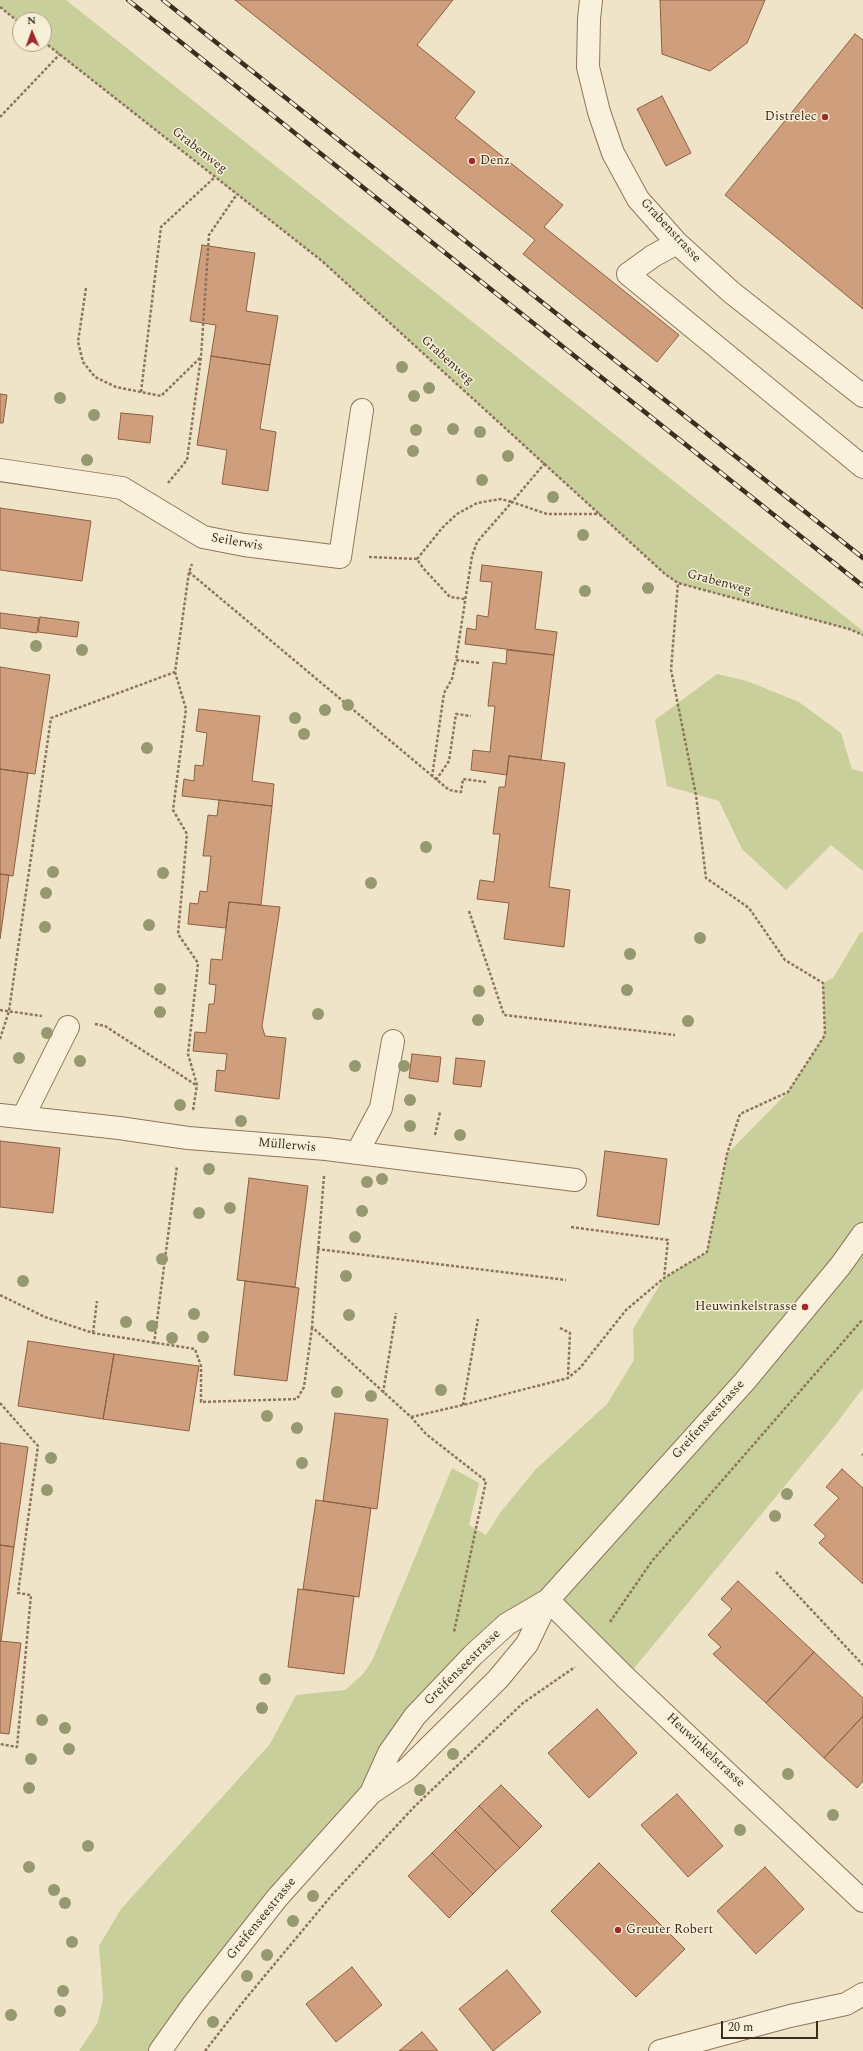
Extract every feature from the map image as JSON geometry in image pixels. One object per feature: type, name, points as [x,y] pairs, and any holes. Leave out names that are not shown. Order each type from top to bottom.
[{"type":"street","name":"Grabenstrasse","points":[[591,0],[588,67],[599,112],[613,153],[638,199],[677,243],[731,292],[863,396]]},
{"type":"street","points":[[677,243],[653,256],[628,274],[863,467]]},
{"type":"street","points":[[340,557],[362,410]]},
{"type":"street","name":"Seilerwis","points":[[0,470],[122,488],[203,537],[244,546],[340,557]]},
{"type":"street","points":[[23,1117],[68,1027]]},
{"type":"street","points":[[357,1153],[381,1108],[393,1041]]},
{"type":"street","name":"Müllerwis","points":[[0,1115],[119,1128],[185,1138],[326,1149],[575,1180]]},
{"type":"street","name":"Greifenseestrasse","points":[[160,2051],[192,2006],[278,1898],[370,1794],[406,1770],[498,1679],[527,1644],[548,1600],[744,1380],[841,1264],[863,1234]]},
{"type":"street","name":"Greifenseestrasse","points":[[370,1794],[389,1753],[415,1716],[473,1655],[507,1624],[548,1600]]},
{"type":"street","name":"Heuwinkelstrasse","points":[[548,1600],[626,1678],[863,1901]]},
{"type":"street","points":[[660,2051],[790,2016],[846,2004],[863,1994]]},
{"type":"path","points":[[0,7],[12,17]]},
{"type":"path","name":"Grabenweg","points":[[52,48],[322,261],[678,583],[849,629],[863,635]]},
{"type":"path","points":[[0,117],[60,54]]},
{"type":"path","points":[[141,392],[161,227],[215,177]]},
{"type":"path","points":[[150,505],[187,460],[201,357],[209,235],[237,194]]},
{"type":"path","points":[[86,288],[78,342],[83,362],[95,377],[116,387],[161,396],[201,357]]},
{"type":"path","points":[[432,777],[444,693],[452,679],[472,556],[476,542],[545,463]]},
{"type":"path","points":[[418,559],[443,527],[457,514],[477,503],[501,499],[547,514],[601,514]]},
{"type":"path","points":[[154,1344],[185,1138],[197,1085],[188,1054],[198,963],[178,934],[186,834],[173,810],[186,709],[175,672],[189,572],[203,537]]},
{"type":"path","points":[[340,557],[418,559]]},
{"type":"path","points":[[418,559],[423,568],[450,597],[465,599]]},
{"type":"path","points":[[189,572],[449,790],[461,792],[463,779],[486,782]]},
{"type":"path","points":[[411,1417],[463,1406],[568,1378],[580,1368],[626,1310],[664,1278],[707,1252],[727,1154],[740,1114],[788,1092],[826,1035],[822,983],[785,960],[749,908],[706,878],[696,795],[671,670],[678,583]]},
{"type":"path","points":[[456,660],[479,663]]},
{"type":"path","points":[[0,1039],[9,1011],[51,718],[175,672]]},
{"type":"path","points":[[436,780],[449,761],[456,714],[471,716]]},
{"type":"path","points":[[469,910],[504,1016],[675,1035]]},
{"type":"path","points":[[0,1010],[46,1017]]},
{"type":"path","points":[[90,1023],[105,1026],[197,1085]]},
{"type":"path","points":[[0,1295],[44,1317],[93,1333],[154,1344],[195,1348],[202,1366],[201,1402],[297,1399],[304,1387],[312,1327],[326,1149]]},
{"type":"path","points":[[572,1226],[668,1240],[664,1278]]},
{"type":"path","points":[[317,1249],[566,1280]]},
{"type":"path","points":[[93,1333],[97,1301]]},
{"type":"path","points":[[383,1394],[396,1313]]},
{"type":"path","points":[[610,1622],[652,1560],[863,1318]]},
{"type":"path","points":[[463,1406],[478,1319]]},
{"type":"path","points":[[312,1327],[383,1394],[411,1417],[426,1434],[486,1481],[454,1635],[473,1655]]},
{"type":"path","points":[[560,1328],[570,1333],[568,1378]]},
{"type":"path","points":[[0,1403],[38,1446],[18,1593],[31,1595],[17,1747],[0,1744]]},
{"type":"path","points":[[776,1572],[863,1665]]},
{"type":"path","points":[[205,2051],[243,2002],[332,1895],[414,1806],[523,1703],[575,1667]]},
{"type":"path","points":[[498,1679],[523,1703]]},
{"type":"green space","points":[[0,0],[66,0],[863,631],[863,635],[849,629],[678,583],[665,574],[322,261],[52,48],[52,12],[12,12],[12,17],[0,7]]},
{"type":"green space","points":[[717,674],[747,681],[799,702],[841,733],[852,769],[863,772],[863,871],[831,845],[786,890],[742,849],[719,801],[667,786],[655,720]]},
{"type":"green space","points":[[863,932],[863,1388],[836,1424],[626,1678],[548,1600],[473,1655],[277,1898],[160,2051],[79,2051],[98,2022],[103,1998],[99,1946],[121,1909],[270,1744],[296,1695],[345,1690],[363,1674],[372,1661],[452,1468],[479,1483],[469,1525],[486,1535],[500,1513],[535,1470],[607,1404],[634,1360],[633,1329],[664,1278],[707,1252],[727,1154],[788,1092],[825,1035],[823,983],[833,978],[860,933]]},
{"type":"building","name":"Denz","points":[[235,0],[453,0],[417,45],[475,92],[455,118],[563,205],[544,227],[679,335],[657,362],[523,254],[535,240]]},
{"type":"building","points":[[660,0],[765,0],[747,43],[710,71],[662,54]]},
{"type":"building","name":"Distrelec","points":[[855,34],[863,40],[863,309],[725,195]]},
{"type":"building","points":[[662,96],[691,153],[666,166],[637,109]]},
{"type":"building","points":[[202,245],[255,253],[246,311],[278,316],[270,365],[211,356],[216,325],[190,321]]},
{"type":"building","points":[[211,356],[270,365],[260,429],[276,432],[268,491],[222,484],[227,450],[197,445]]},
{"type":"building","points":[[0,394],[7,395],[3,423],[0,423]]},
{"type":"building","points":[[121,413],[153,416],[150,443],[118,439]]},
{"type":"building","points":[[0,508],[91,521],[82,581],[0,570]]},
{"type":"building","points":[[482,565],[542,572],[535,629],[557,632],[554,655],[465,644],[467,628],[476,630],[477,615],[488,617],[492,582],[480,581]]},
{"type":"building","points":[[0,613],[39,618],[37,633],[0,628]]},
{"type":"building","points":[[40,617],[79,622],[77,637],[38,632]]},
{"type":"building","points":[[507,650],[554,655],[541,760],[509,756],[507,775],[471,770],[473,750],[490,752],[495,706],[488,706],[493,662],[506,664]]},
{"type":"building","points":[[0,667],[50,675],[35,774],[0,769]]},
{"type":"building","points":[[199,709],[260,716],[252,781],[274,784],[272,806],[182,796],[184,779],[194,781],[195,765],[203,766],[207,733],[196,731]]},
{"type":"building","points":[[509,756],[565,763],[549,887],[570,890],[564,947],[504,939],[509,903],[477,899],[480,880],[494,882],[500,834],[493,834],[499,787],[505,787]]},
{"type":"building","points":[[0,769],[28,773],[13,876],[0,874]]},
{"type":"building","points":[[219,800],[272,806],[261,905],[229,902],[226,928],[188,924],[190,903],[198,904],[200,891],[207,892],[211,856],[203,856],[208,815],[217,816]]},
{"type":"building","points":[[0,874],[9,875],[0,939]]},
{"type":"building","points":[[229,902],[280,907],[262,1026],[265,1036],[286,1038],[279,1099],[215,1091],[217,1070],[225,1071],[227,1054],[193,1051],[195,1032],[206,1033],[209,1004],[214,1004],[216,985],[209,984],[211,959],[222,960]]},
{"type":"building","points":[[412,1054],[441,1057],[438,1082],[409,1078]]},
{"type":"building","points":[[456,1058],[485,1061],[481,1087],[453,1084]]},
{"type":"building","points":[[0,1141],[60,1148],[53,1213],[0,1207]]},
{"type":"building","points":[[605,1151],[667,1159],[659,1225],[597,1216]]},
{"type":"building","points":[[249,1178],[308,1186],[295,1287],[237,1280]]},
{"type":"building","points":[[245,1281],[299,1288],[287,1381],[234,1375]]},
{"type":"building","points":[[28,1341],[114,1354],[103,1419],[18,1406]]},
{"type":"building","points":[[114,1354],[199,1366],[189,1431],[103,1419]]},
{"type":"building","points":[[335,1413],[388,1419],[377,1509],[323,1501]]},
{"type":"building","points":[[0,1443],[28,1447],[14,1547],[0,1545]]},
{"type":"building","points":[[842,1469],[863,1488],[863,1584],[819,1543],[826,1536],[814,1525],[839,1498],[826,1487]]},
{"type":"building","points":[[316,1500],[371,1508],[359,1597],[303,1589]]},
{"type":"building","points":[[0,1545],[14,1547],[1,1641],[0,1641]]},
{"type":"building","points":[[738,1581],[814,1652],[766,1703],[713,1654],[721,1647],[708,1635],[732,1609],[721,1599]]},
{"type":"building","points":[[298,1589],[354,1596],[344,1674],[288,1667]]},
{"type":"building","points":[[0,1641],[21,1643],[9,1734],[0,1733]]},
{"type":"building","points":[[814,1652],[863,1698],[863,1716],[824,1758],[766,1703]]},
{"type":"building","points":[[597,1709],[637,1753],[589,1798],[548,1753]]},
{"type":"building","points":[[863,1716],[863,1781],[857,1788],[824,1758]]},
{"type":"building","points":[[501,1785],[542,1826],[520,1848],[479,1806]]},
{"type":"building","points":[[677,1794],[723,1846],[688,1877],[641,1825]]},
{"type":"building","points":[[479,1806],[520,1848],[496,1871],[455,1830]]},
{"type":"building","points":[[455,1830],[496,1871],[473,1894],[432,1853]]},
{"type":"building","points":[[432,1853],[473,1894],[449,1918],[408,1876]]},
{"type":"building","name":"Greuter Robert","points":[[599,1863],[685,1949],[636,1997],[551,1911]]},
{"type":"building","points":[[765,1867],[804,1909],[756,1954],[717,1911]]},
{"type":"building","points":[[352,1967],[382,2005],[336,2042],[306,2004]]},
{"type":"building","points":[[507,1970],[541,2012],[493,2051],[459,2009]]},
{"type":"building","points":[[422,2032],[438,2051],[399,2051]]},
{"type":"railway","points":[[128,0],[863,586]]},
{"type":"railway","points":[[163,0],[863,558]]},
{"type":"place","name":"Distrelec","points":[[825,117]]},
{"type":"place","name":"Denz","points":[[472,161]]},
{"type":"place","name":"Heuwinkelstrasse","points":[[805,1307]]},
{"type":"place","name":"Greuter Robert","points":[[618,1930]]}]
